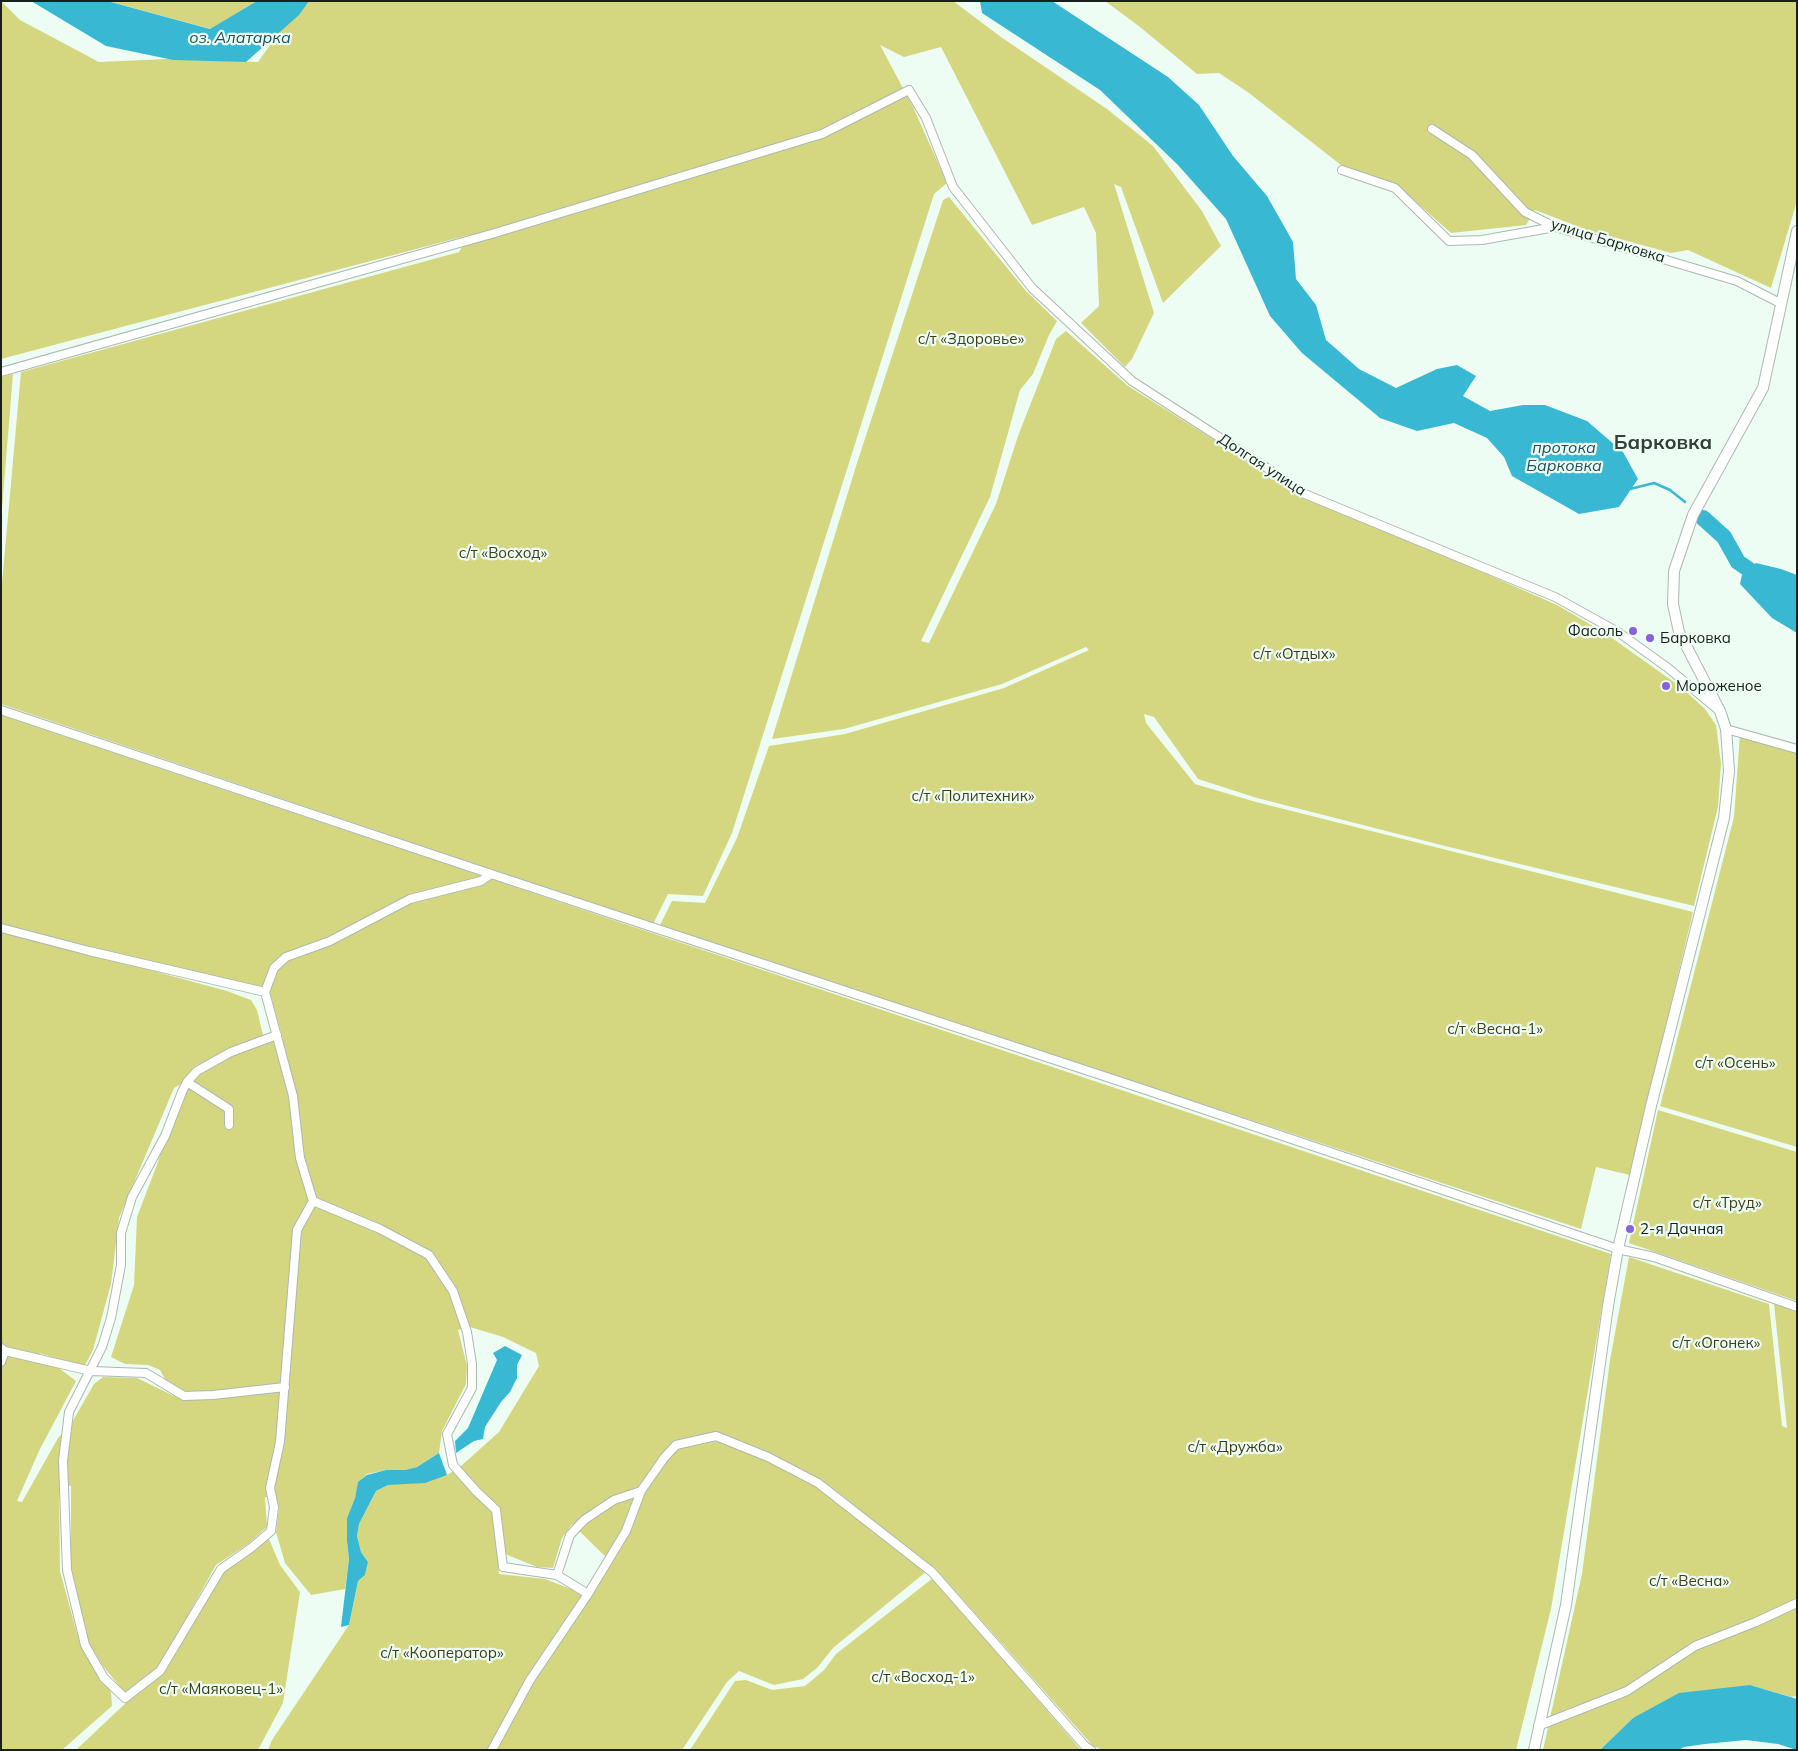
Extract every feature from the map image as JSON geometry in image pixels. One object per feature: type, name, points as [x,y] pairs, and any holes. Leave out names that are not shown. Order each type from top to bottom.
[{"type":"main road","points":[[1534,1750],[1566,1605],[1608,1306],[1618,1249],[1655,1088],[1724,818],[1729,771],[1726,729],[1720,711],[1679,632],[1673,604],[1674,571],[1693,515],[1763,388],[1797,231]]},
{"type":"street","name":"Долгая улица","points":[[1,372],[495,233],[822,134],[909,90],[926,118],[953,187],[1032,288],[1132,380],[1246,454],[1300,492],[1555,597],[1618,632],[1668,668],[1720,711]]},
{"type":"street","name":"улица Барковка","points":[[1432,129],[1472,154],[1525,212],[1555,227],[1737,280],[1780,303]]},
{"type":"street","points":[[1342,170],[1396,188],[1449,241],[1482,240],[1555,227]]},
{"type":"street","points":[[1,710],[1618,1249],[1654,1257],[1797,1307]]},
{"type":"street","points":[[1726,729],[1797,748]]},
{"type":"street","points":[[277,1035],[231,1052],[197,1071],[188,1082],[165,1136],[132,1197],[121,1233],[120,1266],[112,1310],[102,1347],[92,1371],[69,1412],[63,1461],[67,1570],[85,1645],[104,1678],[126,1698],[160,1671],[221,1569],[271,1531],[274,1507],[270,1488],[280,1442],[297,1230],[313,1201],[300,1158],[293,1096],[266,992],[274,968],[286,957],[330,941],[410,900],[481,881],[491,874]]},
{"type":"street","points":[[1,928],[266,992]]},
{"type":"street","points":[[188,1082],[230,1109],[229,1125]]},
{"type":"street","points":[[313,1201],[380,1229],[429,1255],[453,1290],[467,1332],[472,1364],[472,1388],[447,1434],[453,1465],[496,1510],[503,1567],[557,1575],[588,1594]]},
{"type":"street","points":[[1,1362],[3,1349],[92,1371],[146,1373],[184,1396],[285,1387]]},
{"type":"street","points":[[492,1750],[530,1680],[588,1594],[626,1531],[641,1491],[664,1458],[676,1445],[716,1436],[768,1457],[818,1484],[932,1572],[1085,1746],[1091,1750]]},
{"type":"street","points":[[557,1575],[570,1535],[584,1520],[614,1500],[641,1491]]},
{"type":"street","points":[[1538,1726],[1627,1691],[1695,1646],[1756,1622],[1797,1603]]},
{"type":"green space","name":"с/т «Восход»","points":[[1,1],[20,20],[99,62],[166,59],[258,62],[301,1],[953,1],[1001,37],[1107,109],[1153,146],[1202,211],[1221,246],[1163,303],[1121,187],[1114,184],[1154,313],[1132,359],[1125,367],[1081,323],[1099,306],[1096,233],[1084,207],[1032,225],[941,47],[904,57],[880,45],[913,107],[947,183],[934,194],[732,833],[703,896],[668,894],[653,924],[1,704],[1,594],[21,372],[459,252],[469,235],[1,359]]},
{"type":"green space","points":[[107,1],[257,1],[211,29]]},
{"type":"green space","points":[[1105,1],[1797,1],[1797,201],[1771,288],[1688,250],[1671,253],[1587,230],[1535,210],[1526,225],[1451,233],[1397,185],[1346,169],[1249,93],[1219,73],[1197,74]]},
{"type":"green space","points":[[949,197],[1026,291],[1057,321],[1049,335],[1033,374],[1020,390],[990,497],[921,641],[929,643],[996,504],[1018,436],[1056,339],[1066,331],[1128,386],[1216,441],[1298,496],[1441,554],[1557,605],[1605,633],[1681,687],[1705,709],[1716,725],[1721,764],[1718,807],[1694,906],[1257,798],[1198,779],[1154,717],[1144,714],[1146,723],[1195,784],[1256,802],[1693,912],[1630,1175],[1596,1167],[1581,1229],[660,925],[672,901],[705,903],[737,838],[769,746],[845,734],[1004,688],[1089,650],[1086,647],[1002,684],[844,729],[772,739],[857,463],[943,200]]},
{"type":"green space","points":[[13,374],[1,521],[1,377]]},
{"type":"green space","name":"с/т «Дружба»","points":[[1,715],[1611,1254],[1551,1609],[1516,1750],[1103,1750],[1093,1746],[933,1566],[833,1648],[817,1668],[803,1679],[774,1685],[739,1671],[727,1682],[682,1750],[268,1750],[272,1740],[349,1625],[358,1581],[365,1575],[368,1562],[361,1552],[357,1536],[359,1524],[376,1491],[388,1485],[447,1475],[461,1466],[499,1432],[539,1366],[536,1353],[503,1337],[470,1327],[458,1330],[467,1366],[466,1384],[442,1431],[439,1453],[417,1467],[367,1474],[358,1483],[355,1498],[347,1518],[349,1559],[345,1589],[311,1595],[285,1563],[276,1532],[279,1508],[275,1497],[265,1497],[267,1527],[248,1544],[216,1565],[174,1640],[180,1644],[224,1569],[269,1539],[280,1565],[300,1592],[283,1703],[258,1750],[76,1750],[130,1699],[103,1666],[88,1641],[71,1568],[71,1486],[59,1485],[60,1571],[79,1641],[111,1692],[112,1706],[62,1750],[1,1750]],"holes":[[[160,963],[269,989],[283,1039],[265,1044],[257,1010],[251,1000],[227,991],[157,972]],[[181,1084],[158,1162],[137,1217],[134,1285],[111,1357],[125,1364],[148,1365],[160,1370],[174,1396],[137,1378],[103,1377],[94,1384],[71,1424],[58,1438],[22,1502],[17,1501],[39,1451],[76,1381],[39,1353],[78,1365],[85,1365],[93,1350],[111,1284],[119,1218],[174,1088]],[[572,1524],[612,1563],[587,1600],[576,1591],[545,1579],[499,1574],[497,1548],[505,1554],[537,1567],[553,1568],[562,1538]]]},
{"type":"green space","name":"с/т «Осень»","points":[[1740,734],[1797,751],[1797,1147],[1660,1106],[1734,817]]},
{"type":"green space","name":"с/т «Труд»","points":[[1658,1110],[1797,1152],[1797,1301],[1629,1243]]},
{"type":"green space","name":"с/т «Весна»","points":[[1629,1257],[1769,1304],[1782,1426],[1787,1428],[1774,1304],[1797,1312],[1797,1696],[1791,1697],[1750,1685],[1633,1718],[1600,1750],[1543,1750],[1582,1574],[1610,1360]]},
{"type":"green space","name":"с/т «Восход-1»","points":[[933,1578],[1081,1750],[690,1750],[735,1681],[746,1680],[772,1690],[805,1686],[824,1670],[836,1654]]},
{"type":"water","name":"оз. Алатарка","points":[[31,1],[107,1],[210,29],[257,1],[309,1],[299,15],[246,62],[173,60],[106,46]]},
{"type":"water","name":"протока Барковка","points":[[980,1],[1052,1],[1168,77],[1199,105],[1233,156],[1267,196],[1293,242],[1296,279],[1316,305],[1326,340],[1359,369],[1396,388],[1437,369],[1457,365],[1476,376],[1463,396],[1490,411],[1523,405],[1545,405],[1587,421],[1623,452],[1638,479],[1619,507],[1579,514],[1512,476],[1504,457],[1487,438],[1454,423],[1417,431],[1380,418],[1302,353],[1270,316],[1226,219],[1178,165],[1100,90],[982,13]]},
{"type":"water","points":[[1756,563],[1797,575],[1797,633],[1772,618],[1740,584],[1742,575]]},
{"type":"water","points":[[505,1346],[522,1355],[517,1365],[517,1378],[510,1392],[501,1402],[485,1427],[483,1439],[474,1441],[456,1453],[455,1441],[468,1428],[497,1360],[493,1353]]},
{"type":"water","points":[[439,1453],[447,1475],[425,1483],[388,1485],[376,1491],[359,1524],[357,1536],[361,1552],[368,1562],[365,1575],[358,1581],[349,1625],[341,1627],[349,1559],[347,1518],[355,1498],[358,1482],[367,1475],[386,1470],[405,1470],[417,1467]]},
{"type":"water","points":[[1750,1685],[1797,1699],[1797,1750],[1778,1744],[1746,1740],[1684,1747],[1679,1750],[1600,1750],[1633,1718],[1679,1693]]},
{"type":"waterway","points":[[1630,489],[1654,483],[1670,490],[1685,502]]},
{"type":"waterway","points":[[1703,518],[1724,537],[1738,562],[1777,589],[1797,600]]},
{"type":"place","name":"Фасоль","points":[[1633,631]]},
{"type":"place","name":"Барковка","points":[[1650,638]]},
{"type":"place","name":"Мороженое","points":[[1666,686]]},
{"type":"place","name":"2-я Дачная","points":[[1630,1229]]},
{"type":"district","name":"Барковка","points":[[1663,443]]},
{"type":"park label","name":"с/т «Здоровье»","points":[[971,339]]},
{"type":"park label","name":"с/т «Отдых»","points":[[1294,654]]},
{"type":"park label","name":"с/т «Политехник»","points":[[973,796]]},
{"type":"park label","name":"с/т «Весна-1»","points":[[1495,1029]]},
{"type":"park label","name":"с/т «Огонек»","points":[[1716,1343]]},
{"type":"park label","name":"с/т «Кооператор»","points":[[442,1653]]},
{"type":"park label","name":"с/т «Маяковец-1»","points":[[221,1689]]}]
